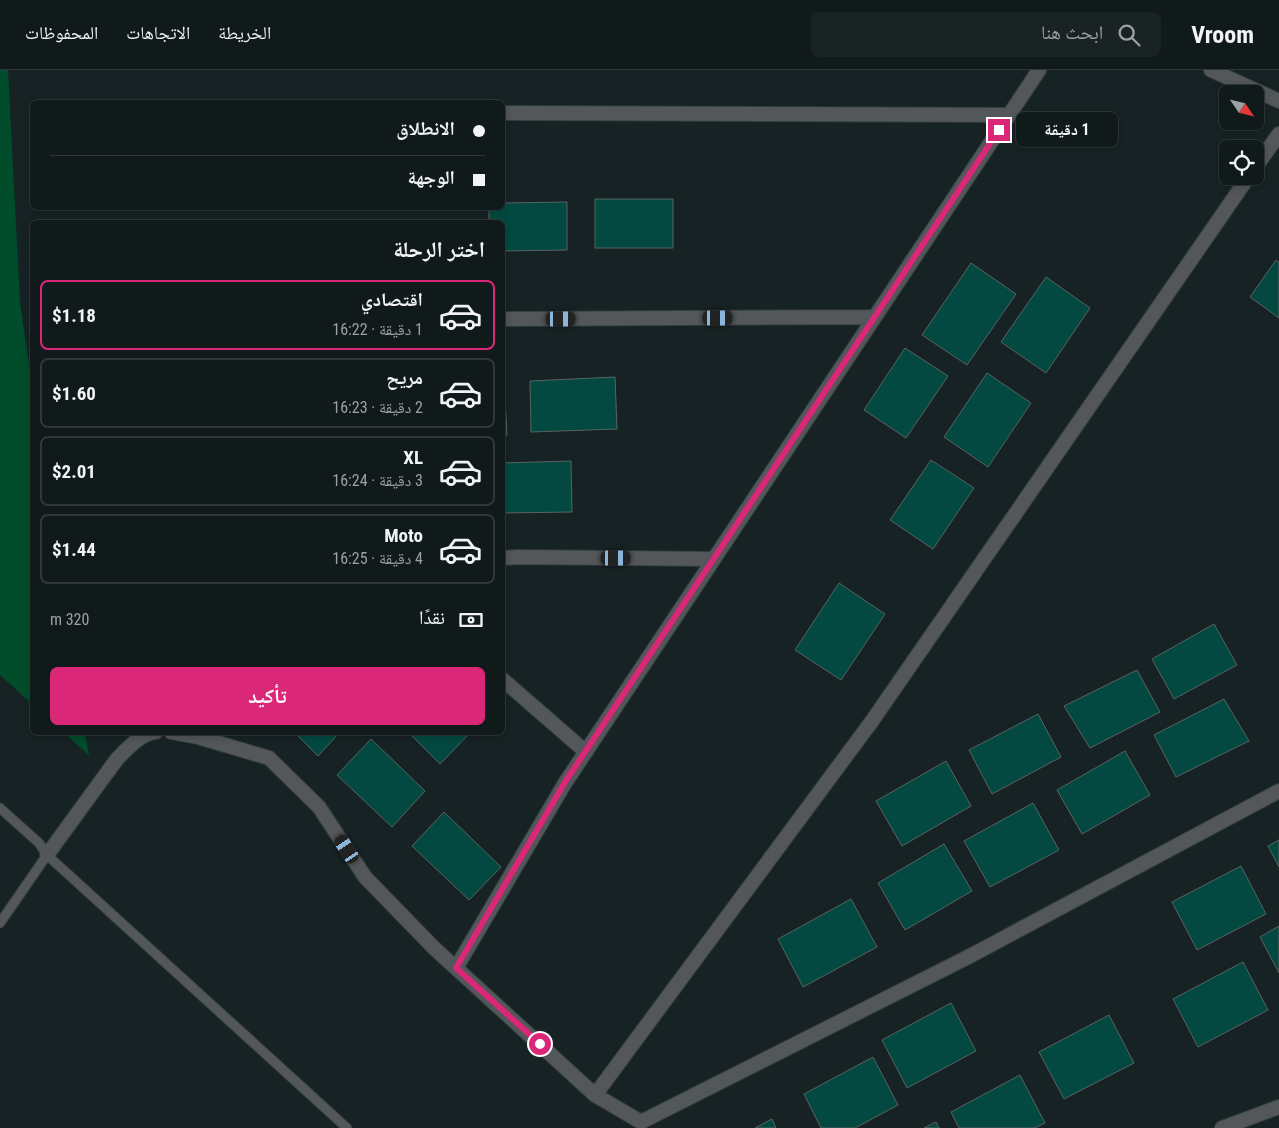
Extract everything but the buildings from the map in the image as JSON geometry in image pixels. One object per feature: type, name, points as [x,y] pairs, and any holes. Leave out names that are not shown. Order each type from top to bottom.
[{"type":"street","points":[[456,968],[565,782],[1039,70]]},
{"type":"street","points":[[1212,70],[1279,101]]},
{"type":"street","points":[[505,113],[1009,115]]},
{"type":"street","points":[[1264,155],[1279,134]]},
{"type":"street","points":[[595,1095],[872,721],[1243,185]]},
{"type":"street","points":[[505,319],[874,317]]},
{"type":"street","points":[[505,558],[714,559]]},
{"type":"street","points":[[505,682],[586,752]]},
{"type":"street","points":[[47,855],[118,759],[131,745],[148,735]]},
{"type":"street","points":[[184,735],[269,758],[319,807],[365,877],[456,968],[595,1095],[641,1122],[970,956],[1279,792]]},
{"type":"street","points":[[1222,1128],[1279,1107]]},
{"type":"lane","points":[[0,808],[39,843],[47,855],[347,1128]]},
{"type":"lane","points":[[0,923],[47,855]]},
{"type":"green space","points":[[0,70],[8,70],[20,302],[30,372],[30,702],[0,675]]},
{"type":"green space","points":[[66,735],[85,735],[89,755]]},
{"type":"route","points":[[540,1044],[456,968],[565,782],[999,130]]}]
